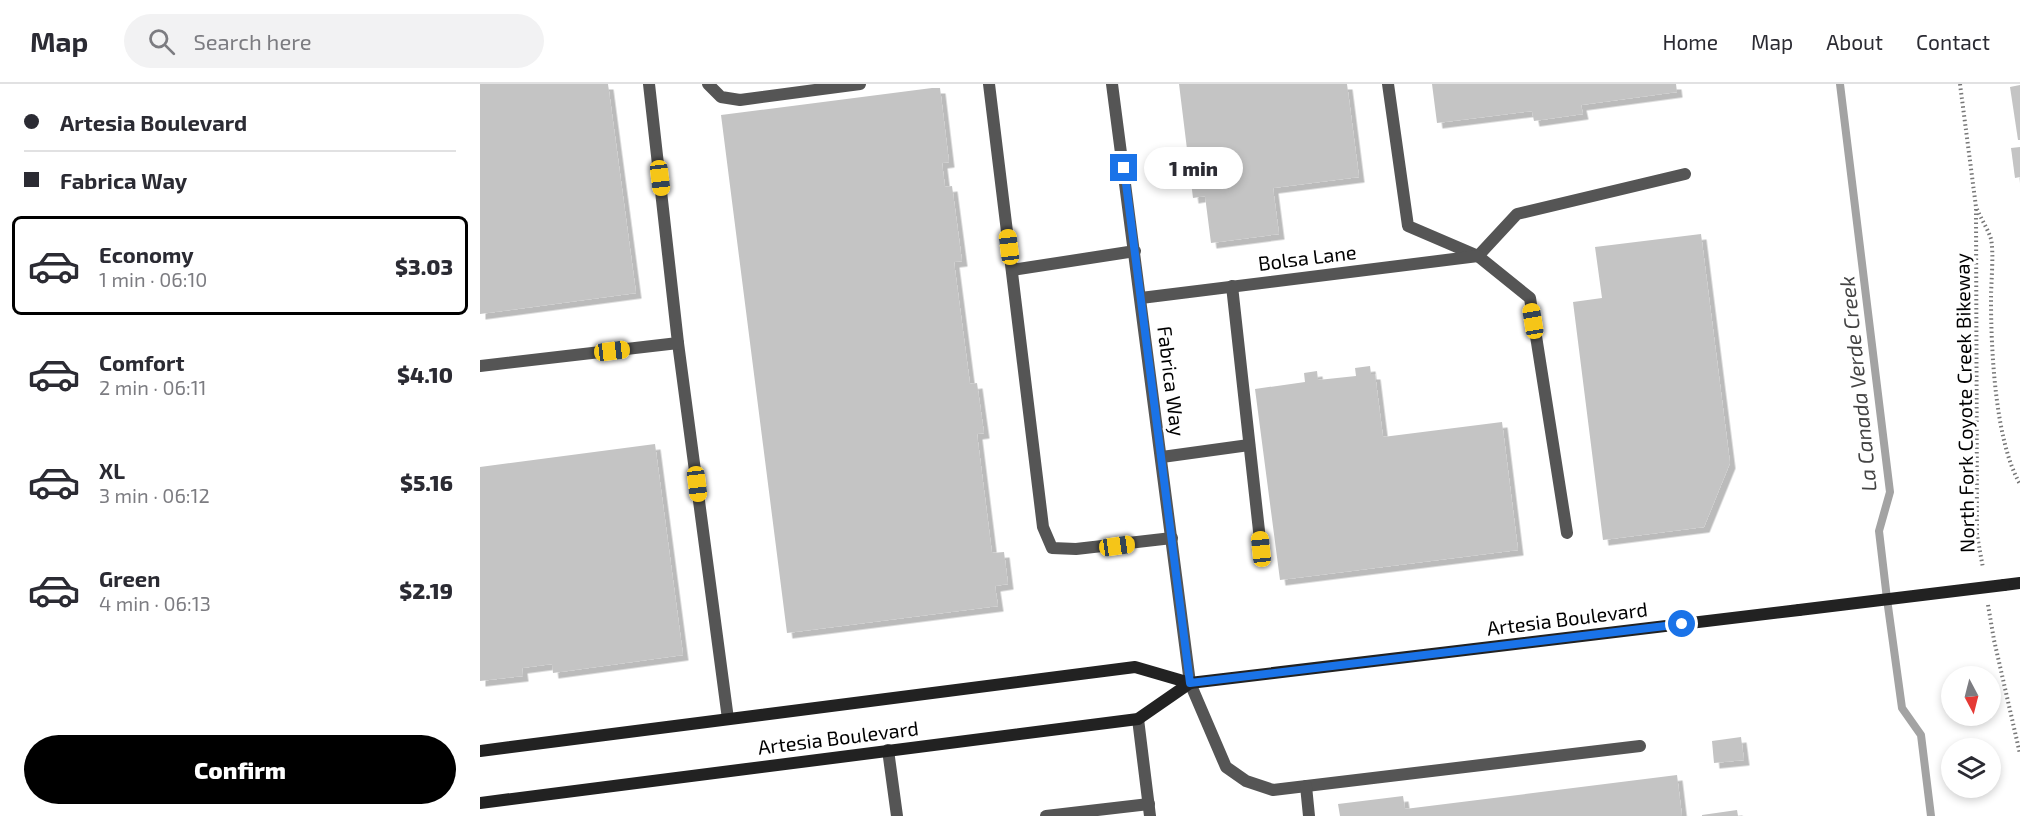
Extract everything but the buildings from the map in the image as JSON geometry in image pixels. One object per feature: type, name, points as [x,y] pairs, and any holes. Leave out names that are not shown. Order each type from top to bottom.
[{"type":"main road","name":"Artesia Boulevard","points":[[480,750],[1136,668],[1190,683],[2020,583]]},
{"type":"main road","name":"Artesia Boulevard","points":[[480,802],[1138,719],[1190,683]]},
{"type":"street","points":[[649,84],[678,343],[728,719]]},
{"type":"street","points":[[708,84],[722,97],[741,100],[860,84]]},
{"type":"street","points":[[989,84],[1043,527],[1052,548],[1076,549],[1172,538]]},
{"type":"street","name":"Fabrica Way","points":[[1112,84],[1142,298],[1190,683],[1226,767],[1246,781],[1273,790],[1640,746]]},
{"type":"street","points":[[1388,84],[1408,226],[1478,256],[1530,297],[1567,533]]},
{"type":"street","points":[[1478,256],[1517,214],[1685,174]]},
{"type":"street","points":[[1012,270],[1135,251]]},
{"type":"street","name":"Bolsa Lane","points":[[1142,298],[1478,256]]},
{"type":"street","points":[[1232,286],[1261,549]]},
{"type":"street","points":[[480,366],[678,343]]},
{"type":"street","points":[[1162,457],[1249,446]]},
{"type":"street","points":[[1046,816],[1150,810],[1138,719]]},
{"type":"street","points":[[888,750],[897,816]]},
{"type":"street","points":[[1306,786],[1309,816]]},
{"type":"path","name":"North Fork Coyote Creek Bikeway","points":[[1960,84],[1976,207],[1977,535],[1983,570]]},
{"type":"path","points":[[1976,207],[1991,239],[1991,322],[1995,380],[2004,435],[2014,473],[2020,484]]},
{"type":"path","points":[[1988,605],[2020,754]]},
{"type":"waterway","name":"La Canada Verde Creek","points":[[1840,84],[1890,492],[1879,531],[1887,599],[1902,708],[1921,735],[1931,816]]},
{"type":"route","points":[[1124,168],[1190,683],[1682,624]]}]
